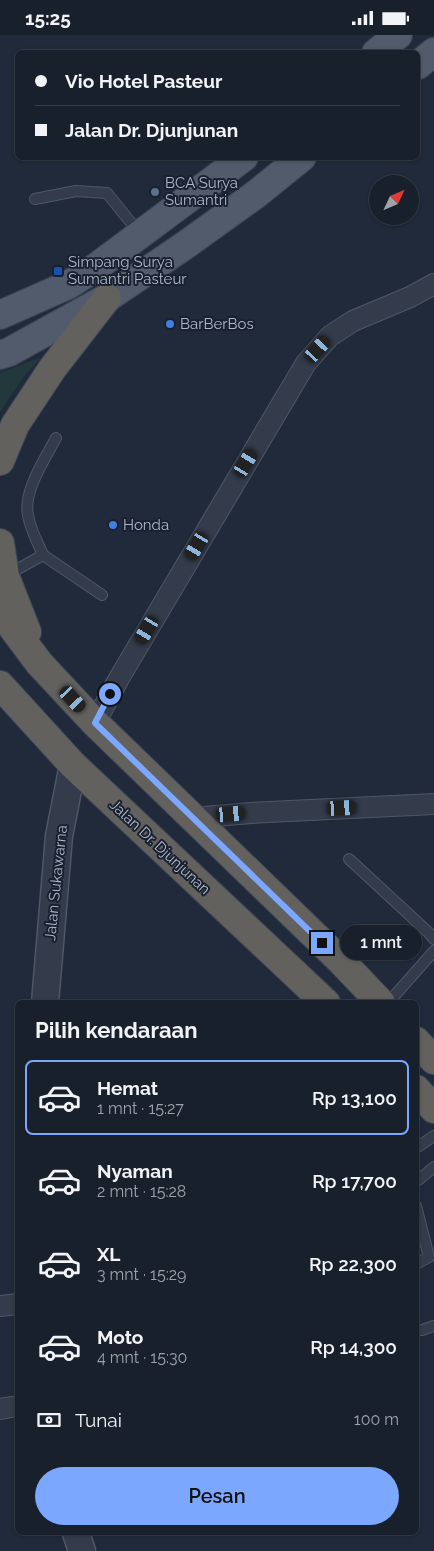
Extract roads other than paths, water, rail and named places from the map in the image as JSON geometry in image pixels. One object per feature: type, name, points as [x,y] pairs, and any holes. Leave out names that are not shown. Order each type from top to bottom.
[{"type":"highway","points":[[0,461],[15,425],[52,369],[108,298]]},
{"type":"highway","points":[[0,543],[5,576],[40,663]]},
{"type":"highway","points":[[0,611],[40,663],[95,723],[342,962],[378,1000]]},
{"type":"highway","name":"Jalan Dr. Djunjunan","points":[[0,685],[73,765],[323,1000]]},
{"type":"highway","points":[[419,1044],[434,1060]]},
{"type":"highway","points":[[419,1092],[434,1109]]},
{"type":"main road","points":[[380,50],[398,35]]},
{"type":"main road","points":[[420,63],[434,52]]},
{"type":"main road","points":[[0,315],[68,285],[95,268],[240,160]]},
{"type":"main road","points":[[0,355],[9,352],[108,298],[184,247],[255,195],[298,160]]},
{"type":"street","points":[[95,723],[123,671],[306,363],[330,336],[353,321],[410,297],[434,283]]},
{"type":"street","name":"Jalan Sukawarna","points":[[45,1000],[59,836],[73,765]]},
{"type":"street","points":[[192,818],[251,813],[434,804]]},
{"type":"street","points":[[0,1306],[15,1304]]},
{"type":"street","points":[[0,1409],[15,1406]]},
{"type":"street","points":[[77,1535],[82,1551]]},
{"type":"lane","points":[[35,199],[76,191],[107,193],[141,235]]},
{"type":"lane","points":[[56,438],[28,493],[28,514],[34,535],[43,555],[102,595]]},
{"type":"lane","points":[[5,576],[43,555]]},
{"type":"lane","points":[[349,859],[434,939]]},
{"type":"lane","points":[[391,1000],[434,951]]},
{"type":"lane","points":[[419,1146],[434,1136]]},
{"type":"lane","points":[[419,1180],[434,1167]]},
{"type":"lane","points":[[419,1217],[431,1259],[419,1263]]},
{"type":"lane","points":[[419,1330],[434,1326]]},
{"type":"place","name":"BCA Surya Sumantri","points":[[155,192]]},
{"type":"place","name":"Simpang Surya Sumantri Pasteur","points":[[58,271]]},
{"type":"place","name":"BarBerBos","points":[[170,324]]},
{"type":"place","name":"Honda","points":[[113,525]]}]
